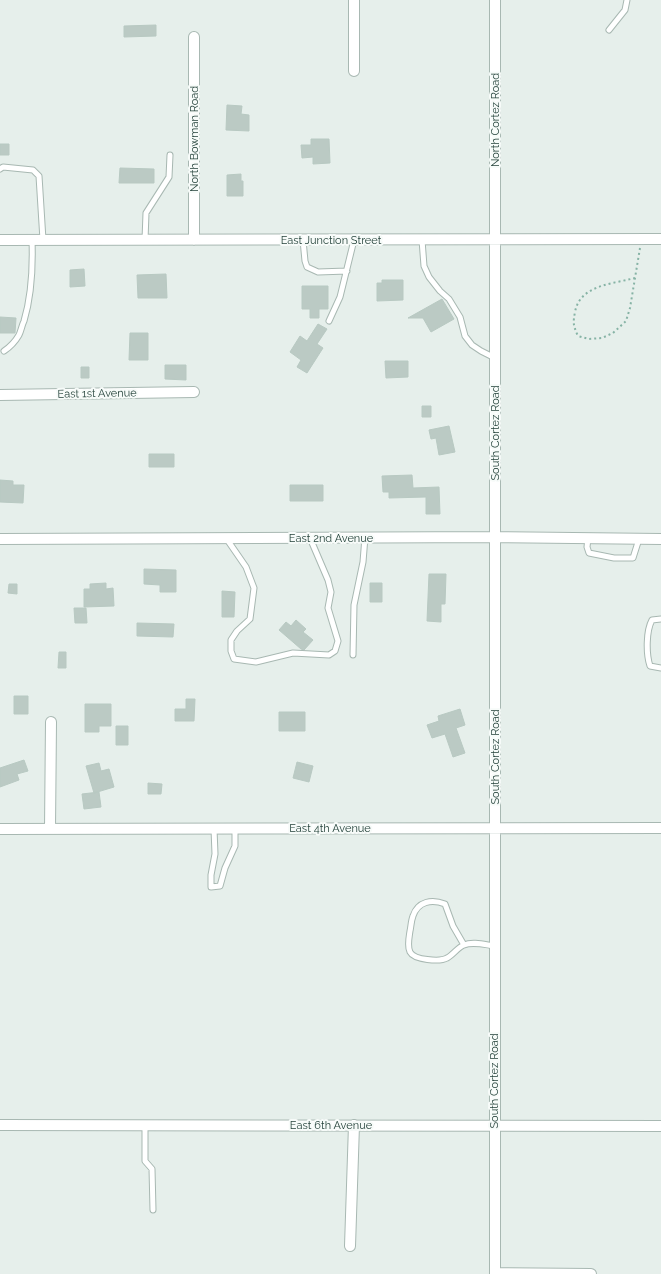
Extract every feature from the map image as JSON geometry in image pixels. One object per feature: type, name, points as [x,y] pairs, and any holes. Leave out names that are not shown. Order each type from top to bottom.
[{"type":"street","points":[[354,0],[354,71]]},
{"type":"street","name":"North Cortez Road","points":[[494,240],[495,0]]},
{"type":"street","name":"North Bowman Road","points":[[194,37],[194,240]]},
{"type":"street","name":"East Junction Street","points":[[0,240],[661,239]]},
{"type":"street","name":"South Cortez Road","points":[[494,240],[494,1274]]},
{"type":"street","name":"East 1st Avenue","points":[[0,395],[194,392]]},
{"type":"street","name":"East 2nd Avenue","points":[[0,539],[495,537],[661,539]]},
{"type":"street","points":[[50,829],[51,722]]},
{"type":"street","name":"East 4th Avenue","points":[[0,829],[661,828]]},
{"type":"street","name":"East 6th Avenue","points":[[0,1125],[661,1126]]},
{"type":"street","points":[[350,1246],[354,1125]]},
{"type":"street","points":[[494,1274],[591,1274]]},
{"type":"lane","points":[[609,30],[625,10],[627,0]]},
{"type":"lane","points":[[145,240],[146,213],[169,178],[170,155]]},
{"type":"lane","points":[[0,169],[3,167],[33,170],[39,176],[43,240]]},
{"type":"lane","points":[[4,351],[12,345],[20,335],[27,310],[33,263],[32,240]]},
{"type":"lane","points":[[303,240],[307,267],[318,272],[347,271]]},
{"type":"lane","points":[[329,321],[340,297],[354,240]]},
{"type":"lane","points":[[422,240],[424,266],[429,277],[440,291],[449,299],[460,317],[465,336],[472,345],[495,358]]},
{"type":"lane","points":[[226,538],[246,567],[254,588],[250,619],[237,631],[231,640],[230,650],[234,659],[256,662],[293,653],[329,655],[335,651],[338,641],[328,608],[330,592],[328,580],[310,538]]},
{"type":"lane","points":[[353,655],[354,605],[363,562],[365,538]]},
{"type":"lane","points":[[588,538],[587,547],[589,553],[614,558],[633,558],[639,539]]},
{"type":"lane","points":[[661,619],[652,620],[648,628],[648,660],[650,666],[661,668]]},
{"type":"lane","points":[[214,828],[215,854],[211,876],[211,887],[220,886],[224,868],[235,846],[235,828]]},
{"type":"lane","points":[[464,945],[453,926],[446,904],[437,901],[425,903],[418,908],[413,916],[408,945],[411,954],[416,958],[439,960],[447,958],[464,945],[475,943],[495,946]]},
{"type":"lane","points":[[145,1125],[145,1161],[152,1169],[153,1210]]},
{"type":"path","points":[[635,278],[591,289],[581,297],[576,309],[573,325],[578,336],[589,339],[602,338],[613,333],[626,321],[630,308],[642,239]]},
{"type":"building","points":[[156,25],[156,36],[124,37],[124,26]]},
{"type":"building","points":[[227,105],[242,106],[241,114],[249,115],[249,131],[226,130]]},
{"type":"building","points":[[311,139],[329,139],[330,163],[313,164],[313,157],[302,158],[301,145],[311,145]]},
{"type":"building","points":[[0,144],[9,144],[9,155],[0,155]]},
{"type":"building","points":[[120,168],[154,169],[154,183],[119,183]]},
{"type":"building","points":[[241,174],[241,181],[243,181],[243,196],[227,196],[227,175]]},
{"type":"building","points":[[84,269],[85,286],[70,287],[70,270]]},
{"type":"building","points":[[166,274],[167,298],[138,298],[137,275]]},
{"type":"building","points":[[382,280],[403,280],[403,300],[377,301],[377,283],[382,283]]},
{"type":"building","points":[[302,286],[328,286],[328,309],[319,309],[319,318],[310,318],[310,309],[302,309]]},
{"type":"building","points":[[442,299],[454,319],[431,332],[423,318],[408,318]]},
{"type":"building","points":[[0,317],[16,318],[15,333],[0,333]]},
{"type":"building","points":[[318,324],[327,329],[317,344],[323,348],[307,373],[297,367],[301,360],[290,352],[300,336],[307,341]]},
{"type":"building","points":[[130,333],[148,333],[148,360],[129,360]]},
{"type":"building","points":[[385,361],[408,361],[408,377],[386,378]]},
{"type":"building","points":[[165,365],[186,365],[186,380],[165,379]]},
{"type":"building","points":[[81,367],[89,367],[89,378],[81,378]]},
{"type":"building","points":[[422,406],[431,406],[431,417],[422,417]]},
{"type":"building","points":[[449,426],[455,452],[439,455],[436,438],[431,439],[429,430]]},
{"type":"building","points":[[149,454],[174,454],[174,467],[149,467]]},
{"type":"building","points":[[412,475],[413,488],[439,487],[440,514],[426,514],[426,497],[389,498],[389,492],[383,492],[382,476]]},
{"type":"building","points":[[0,480],[13,481],[13,485],[24,485],[23,503],[0,502]]},
{"type":"building","points":[[290,485],[323,485],[323,501],[290,501]]},
{"type":"building","points":[[144,569],[176,570],[176,592],[160,592],[160,585],[144,584]]},
{"type":"building","points":[[429,574],[446,574],[445,604],[441,604],[441,622],[427,621]]},
{"type":"building","points":[[106,583],[106,589],[113,588],[114,606],[84,607],[84,589],[90,589],[90,584]]},
{"type":"building","points":[[370,583],[382,583],[382,602],[370,602]]},
{"type":"building","points":[[9,584],[17,584],[17,594],[8,593]]},
{"type":"building","points":[[222,591],[235,592],[234,617],[222,617]]},
{"type":"building","points":[[74,608],[86,608],[87,623],[75,623]]},
{"type":"building","points":[[296,620],[306,629],[303,632],[313,640],[304,650],[279,630],[286,622],[291,626]]},
{"type":"building","points":[[137,623],[174,624],[173,637],[137,636]]},
{"type":"building","points":[[59,652],[66,652],[66,668],[58,668]]},
{"type":"building","points":[[14,696],[28,696],[28,714],[14,714]]},
{"type":"building","points":[[186,699],[195,699],[194,721],[175,721],[175,709],[186,709]]},
{"type":"building","points":[[85,704],[111,704],[111,726],[99,726],[99,732],[85,732]]},
{"type":"building","points":[[460,709],[465,725],[456,728],[465,753],[453,757],[445,734],[432,738],[427,725],[439,721],[438,716]]},
{"type":"building","points":[[279,712],[305,712],[305,731],[279,731]]},
{"type":"building","points":[[116,726],[128,726],[128,745],[116,745]]},
{"type":"building","points":[[24,760],[28,771],[17,774],[19,780],[0,787],[0,768]]},
{"type":"building","points":[[297,762],[313,766],[309,782],[293,778]]},
{"type":"building","points":[[99,763],[101,771],[109,769],[114,787],[94,793],[86,766]]},
{"type":"building","points":[[148,783],[162,784],[161,794],[148,794]]},
{"type":"building","points":[[99,792],[101,807],[84,809],[82,794]]}]
